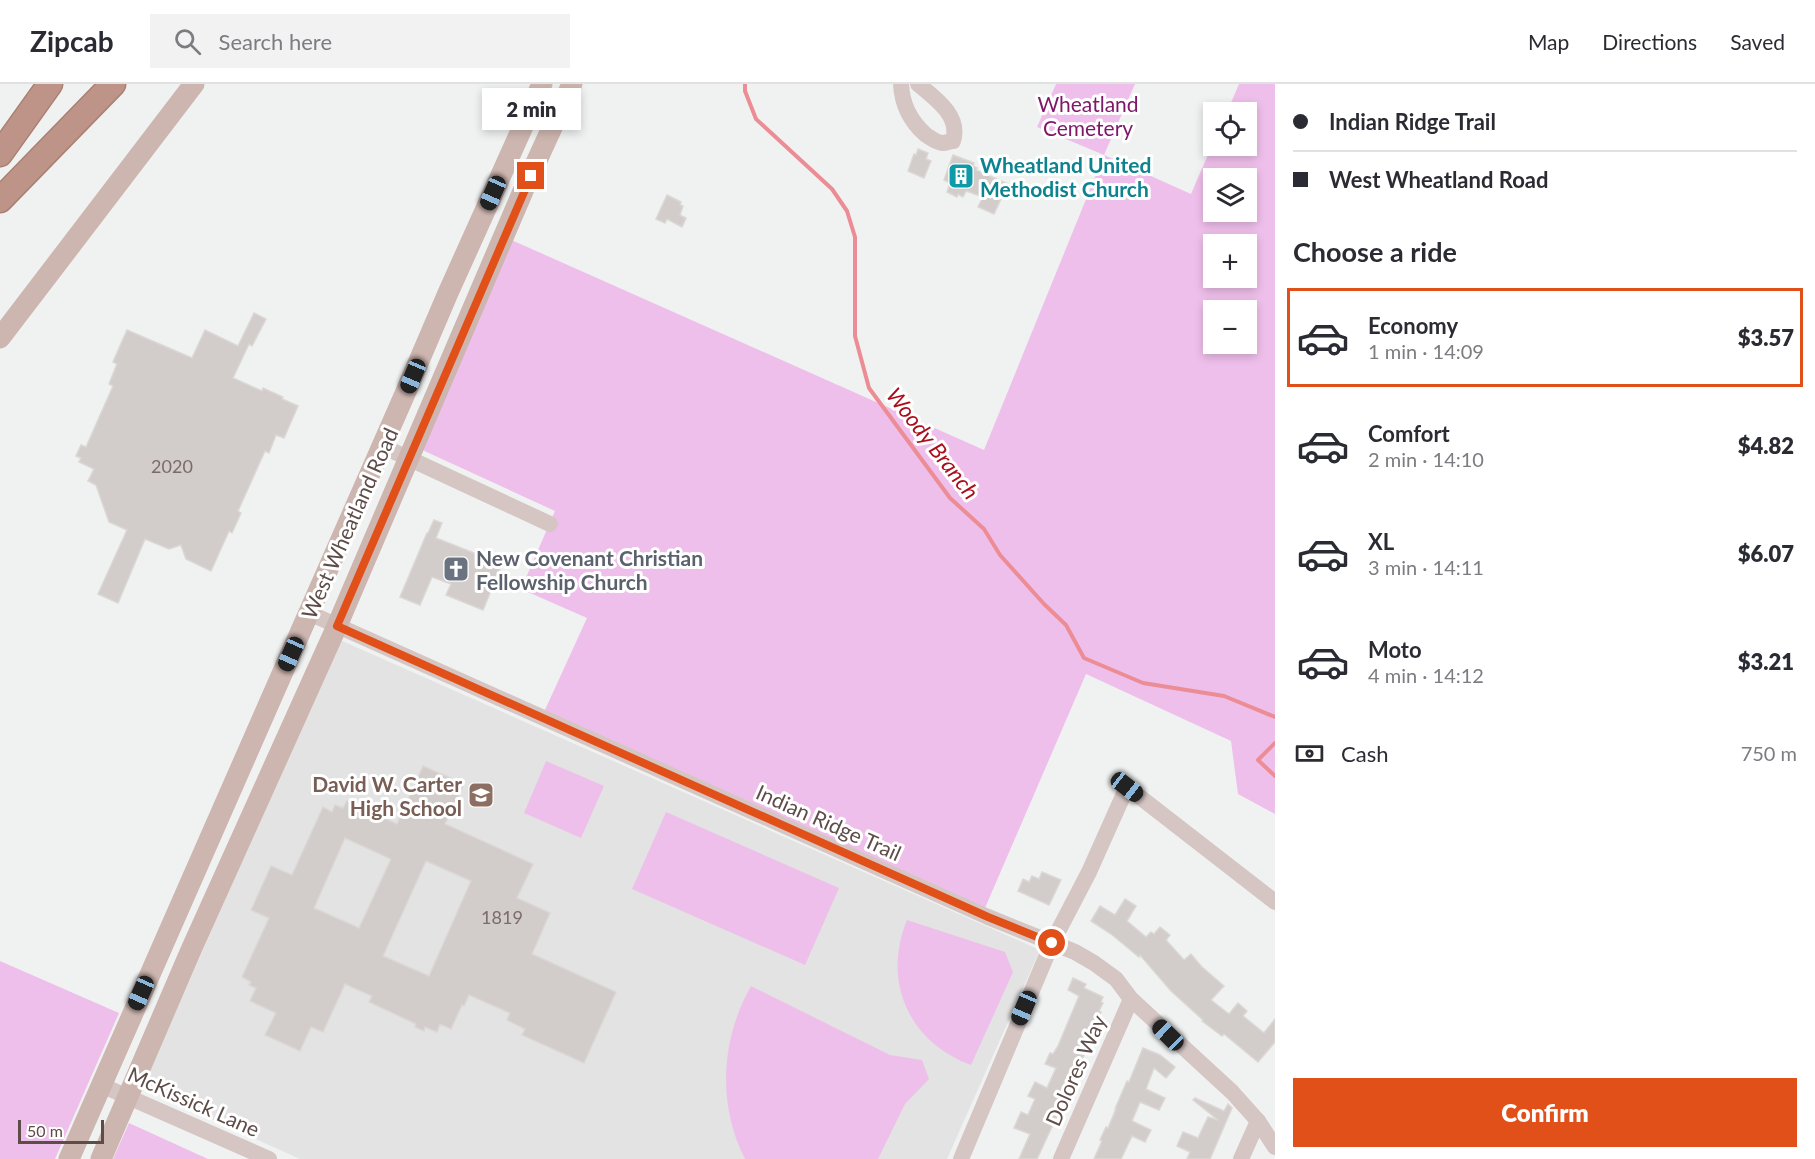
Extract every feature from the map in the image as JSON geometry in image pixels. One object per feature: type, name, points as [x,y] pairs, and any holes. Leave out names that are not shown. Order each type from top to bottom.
[{"type":"highway","points":[[0,154],[50,84]]},
{"type":"highway","points":[[0,200],[113,84]]},
{"type":"main road","points":[[0,338],[194,84]]},
{"type":"main road","name":"West Wheatland Road","points":[[69,1159],[448,293],[542,84]]},
{"type":"main road","name":"West Wheatland Road","points":[[101,1159],[191,950],[337,626],[572,84]]},
{"type":"main road","points":[[520,133],[545,144]]},
{"type":"main road","points":[[165,939],[191,950]]},
{"type":"street","points":[[901,84],[909,116],[917,127],[936,141],[943,143],[953,141],[955,128],[948,112],[918,84]]},
{"type":"street","points":[[382,446],[550,524]]},
{"type":"street","name":"Indian Ridge Trail","points":[[309,613],[988,917],[1075,952],[1116,979],[1131,999],[1232,1092],[1258,1121],[1275,1147]]},
{"type":"street","points":[[961,1159],[1052,943],[1089,872],[1127,787],[1275,902]]},
{"type":"street","name":"Dolores Way","points":[[1061,1159],[1131,999]]},
{"type":"street","name":"McKissick Lane","points":[[100,1085],[269,1159]]},
{"type":"street","points":[[1241,1159],[1258,1121]]},
{"type":"shaded area","name":"David W. Carter High School","points":[[340,640],[1040,950],[947,1159],[300,1159],[142,1088]]},
{"type":"green space","name":"Wheatland Cemetery","points":[[1056,84],[1135,84],[1104,155],[1037,127]]},
{"type":"green space","points":[[1239,84],[1275,84],[1275,814],[1238,794],[1231,741],[1086,674],[985,908],[544,712],[587,618],[521,589],[555,511],[407,443],[498,234],[984,450],[1104,155],[1191,194],[1207,156],[1257,156],[1257,102],[1231,102]]},
{"type":"green space","points":[[546,761],[604,786],[581,838],[524,813]]},
{"type":"green space","points":[[666,812],[839,888],[805,965],[632,889]]},
{"type":"green space","points":[[907,920],[1005,952],[1013,972],[971,1065],[949,1055],[931,1041],[916,1025],[906,1007],[900,987],[898,965],[900,943]]},
{"type":"green space","points":[[0,961],[119,1013],[55,1159],[0,1159]]},
{"type":"green space","points":[[751,986],[890,1055],[922,1060],[929,1079],[905,1104],[878,1159],[745,1159],[730,1116],[726,1072],[733,1028]]},
{"type":"green space","points":[[129,1123],[208,1159],[113,1159]]},
{"type":"building","points":[[918,149],[928,153],[926,159],[931,161],[924,178],[908,171]]},
{"type":"building","points":[[953,155],[974,163],[976,170],[1008,184],[994,214],[978,207],[983,197],[966,191],[963,197],[947,192],[950,183],[944,180]]},
{"type":"building","points":[[667,195],[681,202],[680,205],[683,206],[680,215],[686,218],[682,227],[667,219],[665,223],[656,219]]},
{"type":"building","points":[[254,313],[266,319],[252,346],[249,344],[233,378],[262,391],[263,388],[298,406],[284,438],[276,435],[269,453],[265,451],[238,511],[241,513],[232,533],[229,531],[211,571],[186,559],[181,545],[169,549],[145,539],[118,603],[98,594],[127,530],[109,522],[96,485],[88,481],[94,469],[79,462],[81,458],[76,456],[81,445],[86,447],[113,386],[109,384],[117,364],[113,362],[127,330],[192,358],[205,330],[238,346]]},
{"type":"building","name":"New Covenant Christian Fellowship Church","points":[[434,520],[442,523],[436,538],[503,562],[483,610],[446,595],[451,584],[432,577],[420,605],[400,597]]},
{"type":"building","points":[[423,766],[464,784],[445,824],[533,864],[517,898],[550,913],[532,954],[616,992],[584,1063],[522,1035],[525,1029],[507,1020],[510,1013],[469,995],[451,1029],[440,1024],[437,1032],[425,1027],[424,1031],[415,1027],[416,1024],[369,1002],[372,996],[345,984],[323,1032],[311,1027],[300,1051],[265,1035],[276,1013],[250,1001],[256,988],[249,985],[251,982],[242,977],[269,918],[251,910],[271,866],[292,875],[323,807],[332,812],[335,805],[343,808],[347,801],[397,824]],"holes":[[[345,838],[391,859],[359,928],[314,908]],[[426,861],[471,881],[429,976],[383,956]]]},
{"type":"building","points":[[1042,872],[1061,880],[1049,905],[1018,891],[1023,879],[1029,882],[1032,876],[1039,879]]},
{"type":"building","points":[[1125,899],[1136,906],[1127,921],[1146,937],[1151,932],[1154,934],[1160,927],[1170,935],[1166,940],[1184,960],[1191,954],[1224,986],[1211,1000],[1229,1014],[1238,1003],[1247,1011],[1243,1016],[1264,1033],[1275,1019],[1275,1042],[1258,1062],[1224,1034],[1222,1036],[1202,1021],[1171,991],[1140,955],[1139,957],[1091,921],[1100,906],[1115,915]]},
{"type":"building","points":[[1073,978],[1086,984],[1084,988],[1103,997],[1099,1011],[1101,1012],[1071,1086],[1037,1159],[1019,1159],[1030,1134],[1014,1128],[1021,1112],[1028,1115],[1035,1099],[1028,1096],[1035,1082],[1047,1088],[1056,1068],[1045,1064],[1050,1053],[1053,1054],[1058,1046],[1079,996],[1068,990]]},
{"type":"building","points":[[1143,1048],[1160,1055],[1175,1067],[1166,1078],[1154,1068],[1146,1089],[1165,1098],[1159,1110],[1140,1102],[1132,1121],[1151,1130],[1145,1142],[1132,1136],[1121,1159],[1094,1159],[1102,1141],[1100,1140],[1106,1127],[1108,1128]]},
{"type":"building","points":[[1195,1098],[1224,1111],[1228,1104],[1232,1108],[1210,1159],[1187,1159],[1190,1152],[1177,1146],[1183,1132],[1198,1138],[1208,1117],[1218,1120],[1193,1100]]},
{"type":"waterway","name":"Woody Branch","points":[[745,84],[745,91],[756,119],[832,189],[847,211],[855,237],[855,336],[869,388],[950,498],[984,529],[1000,555],[1066,625],[1084,658],[1143,683],[1224,696],[1275,717]]},
{"type":"waterway","name":"Woody Branch","points":[[1275,743],[1258,760],[1275,776]]},
{"type":"place","name":"Wheatland United Methodist Church","points":[[961,176]]},
{"type":"place","name":"New Covenant Christian Fellowship Church","points":[[456,569]]},
{"type":"place","name":"David W. Carter High School","points":[[481,795]]},
{"type":"route","points":[[531,176],[337,626],[988,917],[1052,943]]}]
